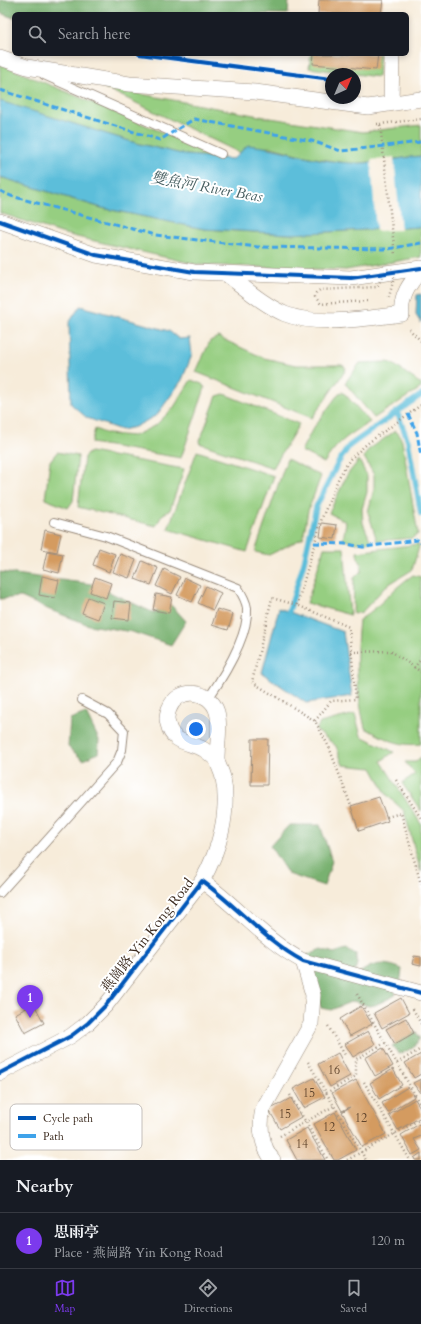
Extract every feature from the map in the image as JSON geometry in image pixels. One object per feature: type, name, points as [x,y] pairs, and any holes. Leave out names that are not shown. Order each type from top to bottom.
[{"type":"street","points":[[391,103],[392,56]]},
{"type":"street","points":[[0,58],[27,67],[129,84],[255,92],[368,107],[421,99]]},
{"type":"street","points":[[0,221],[96,255],[194,272],[351,278],[421,269]]},
{"type":"street","points":[[226,274],[284,314],[299,318],[326,320],[402,314],[401,305],[407,289],[421,269]]},
{"type":"street","points":[[202,881],[216,854],[221,834],[224,811],[223,778],[217,760],[218,716],[213,704],[208,699],[194,693],[180,696],[169,708],[167,720],[172,735],[177,740],[202,749],[217,760]]},
{"type":"street","name":"燕崗路 Yin Kong Road","points":[[0,1073],[71,1036],[88,1023],[106,1005],[202,881],[219,893],[287,953],[303,961],[421,993]]},
{"type":"street","points":[[273,1160],[263,1144],[260,1121],[263,1109],[312,1024],[313,995],[303,961]]},
{"type":"lane","points":[[27,67],[221,154]]},
{"type":"lane","points":[[54,522],[106,536],[238,588],[243,596],[247,608],[244,625],[236,652],[208,699]]},
{"type":"lane","points":[[0,893],[117,762],[122,750],[124,731],[108,714],[82,700]]},
{"type":"path","points":[[374,124],[406,122],[421,119]]},
{"type":"path","points":[[380,124],[396,270],[389,297]]},
{"type":"path","points":[[368,301],[322,304],[315,297],[316,293],[320,290],[377,287],[386,269],[396,270]]},
{"type":"path","points":[[297,605],[322,518],[339,477],[350,459],[368,443],[421,404]]},
{"type":"path","points":[[315,721],[331,701],[356,699],[349,627],[297,605],[272,598],[252,682],[315,721],[330,747],[351,806]]},
{"type":"path","points":[[351,652],[392,651],[421,672]]},
{"type":"path","points":[[414,668],[421,659]]},
{"type":"path","points":[[396,780],[421,818]]},
{"type":"path","points":[[387,817],[401,813],[421,884]]},
{"type":"path","points":[[346,972],[421,1105]]},
{"type":"path","points":[[326,1093],[356,1076],[356,1059],[385,1042]]},
{"type":"path","points":[[299,1047],[366,1160]]},
{"type":"path","points":[[397,1063],[421,1049]]},
{"type":"path","points":[[280,1078],[328,1160]]},
{"type":"path","points":[[364,1082],[410,1160]]},
{"type":"path","points":[[263,1144],[334,1106]]},
{"type":"path","points":[[347,1160],[421,1119]]},
{"type":"green space","points":[[0,0],[289,0],[288,12],[12,12],[12,17],[0,13]]},
{"type":"green space","points":[[311,56],[380,56],[378,77],[361,75],[361,68],[325,68],[325,70],[309,68]]},
{"type":"green space","points":[[0,64],[224,158],[186,155],[136,143],[2,102],[0,101]]},
{"type":"green space","points":[[103,87],[270,118],[363,132],[421,125],[421,156],[352,164],[309,157],[271,147],[243,149],[240,153]]},
{"type":"green space","points":[[0,177],[102,208],[204,229],[287,234],[421,227],[421,257],[346,270],[199,265],[64,234],[0,213]]},
{"type":"green space","points":[[218,337],[264,358],[296,365],[342,365],[346,368],[312,418],[196,372],[210,341]]},
{"type":"green space","points":[[388,362],[421,384],[421,388],[374,418],[345,383],[360,363]]},
{"type":"green space","points":[[191,380],[202,384],[205,388],[181,458],[91,443],[95,429],[107,434],[134,436],[156,425],[174,407]]},
{"type":"green space","points":[[343,392],[370,422],[344,439],[329,455],[324,463],[301,451],[312,430],[339,393]]},
{"type":"green space","points":[[224,394],[299,424],[273,468],[199,443],[217,396]]},
{"type":"green space","points":[[395,431],[399,434],[402,441],[418,534],[412,538],[377,541],[368,512],[374,489],[374,475],[364,457],[368,450]]},
{"type":"green space","points":[[197,451],[274,476],[247,552],[168,529]]},
{"type":"green space","points":[[57,452],[78,456],[73,501],[68,508],[45,499],[50,461]]},
{"type":"green space","points":[[90,452],[184,469],[170,510],[162,515],[156,526],[78,507],[84,457]]},
{"type":"green space","points":[[287,459],[321,476],[308,511],[303,538],[269,555],[255,552]]},
{"type":"green space","points":[[359,460],[367,476],[367,492],[362,509],[363,523],[371,542],[358,543],[343,540],[346,522],[329,513],[347,475]]},
{"type":"green space","points":[[418,544],[419,547],[412,570],[386,586],[362,612],[353,614],[354,578],[362,571],[357,552]]},
{"type":"green space","points":[[324,548],[344,548],[350,615],[307,603]]},
{"type":"green space","points":[[0,572],[92,584],[154,613],[171,605],[186,621],[171,645],[132,632],[89,625],[21,597],[0,599]]},
{"type":"green space","points":[[413,575],[421,577],[421,744],[413,745],[392,741],[365,728],[358,688],[357,648],[359,620],[373,610]]},
{"type":"green space","points":[[86,713],[99,740],[98,753],[83,760],[68,747],[70,719]]},
{"type":"green space","points":[[355,714],[361,736],[394,752],[381,761],[421,824],[421,872],[404,811],[387,795],[372,768],[343,765],[336,746],[316,730],[320,723]]},
{"type":"green space","points":[[421,757],[421,811],[402,783],[415,774],[405,762],[415,762]]},
{"type":"green space","points":[[289,825],[320,825],[332,861],[324,886],[288,874],[270,846]]},
{"type":"green space","points":[[321,949],[334,953],[346,949],[356,954],[357,964],[353,977],[371,966],[382,964],[402,969],[400,985],[394,996],[375,1005],[369,1006],[353,1001],[331,1010],[321,1008],[313,982],[302,957]]},
{"type":"green space","points":[[416,1032],[420,1038],[416,1044],[405,1052],[399,1054],[392,1046]]},
{"type":"water","name":"雙魚河 River Beas","points":[[0,101],[136,143],[186,155],[233,159],[248,145],[325,160],[351,163],[377,162],[421,156],[421,227],[290,234],[204,229],[102,208],[0,177]]},
{"type":"water","points":[[421,294],[421,323],[416,315],[417,295]]},
{"type":"water","points":[[80,306],[169,331],[179,339],[190,338],[192,355],[182,380],[157,415],[135,427],[121,430],[87,418],[71,404],[69,323]]},
{"type":"water","points":[[279,608],[343,632],[352,696],[306,703],[262,673]]},
{"type":"pier","points":[[394,157],[401,230],[376,231],[371,160]]},
{"type":"building","points":[[319,0],[383,0],[381,12],[318,12]]},
{"type":"building","points":[[314,56],[378,56],[376,70],[313,64]]},
{"type":"building","points":[[322,523],[337,525],[335,539],[320,537]]},
{"type":"building","points":[[45,530],[61,534],[57,552],[41,549]]},
{"type":"building","points":[[99,548],[115,554],[109,572],[93,565]]},
{"type":"building","points":[[47,551],[63,554],[59,573],[43,569]]},
{"type":"building","points":[[120,554],[136,560],[129,578],[113,572]]},
{"type":"building","points":[[142,561],[158,568],[151,585],[135,579]]},
{"type":"building","points":[[164,569],[180,577],[172,594],[156,586]]},
{"type":"building","points":[[42,576],[59,580],[55,598],[39,595]]},
{"type":"building","points":[[95,577],[111,583],[106,598],[90,592]]},
{"type":"building","points":[[185,578],[200,585],[192,602],[177,595]]},
{"type":"building","points":[[206,586],[221,593],[213,610],[198,603]]},
{"type":"building","points":[[156,594],[172,597],[169,613],[153,610]]},
{"type":"building","points":[[88,597],[104,603],[98,619],[82,613]]},
{"type":"building","points":[[114,601],[131,603],[129,620],[112,618]]},
{"type":"building","points":[[217,609],[233,614],[228,630],[212,625]]},
{"type":"building","points":[[252,739],[268,739],[267,785],[251,785]]},
{"type":"building","points":[[379,797],[388,821],[359,831],[351,806]]},
{"type":"building","points":[[414,956],[421,957],[421,966],[412,964]]},
{"type":"building","points":[[401,998],[409,1013],[382,1028],[374,1013]]},
{"type":"building","points":[[34,1004],[44,1023],[25,1033],[15,1014]]},
{"type":"building","points":[[361,1006],[372,1024],[350,1036],[340,1019]]},
{"type":"building","points":[[406,1018],[414,1033],[395,1044],[386,1029]]},
{"type":"building","points":[[368,1031],[375,1044],[353,1057],[345,1044]]},
{"type":"building","points":[[383,1048],[393,1066],[375,1076],[365,1058]]},
{"type":"building","points":[[338,1053],[350,1076],[330,1087],[318,1064]]},
{"type":"building","points":[[421,1054],[421,1074],[414,1078],[405,1063]]},
{"type":"building","points":[[393,1069],[402,1085],[379,1099],[370,1083]]},
{"type":"building","points":[[314,1078],[325,1097],[304,1108],[293,1089]]},
{"type":"building","points":[[421,1079],[421,1092],[420,1093],[413,1083]]},
{"type":"building","points":[[356,1080],[386,1134],[362,1147],[342,1112],[350,1107],[342,1111],[332,1093]]},
{"type":"building","points":[[408,1087],[414,1097],[388,1113],[382,1103]]},
{"type":"building","points":[[291,1098],[301,1117],[280,1129],[269,1110]]},
{"type":"building","points":[[415,1099],[421,1109],[421,1117],[398,1130],[389,1115]]},
{"type":"building","points":[[335,1112],[356,1150],[338,1160],[334,1160],[314,1124]]},
{"type":"building","points":[[421,1123],[421,1136],[414,1139],[421,1150],[412,1155],[401,1135]]},
{"type":"building","points":[[307,1128],[325,1160],[297,1160],[286,1140]]},
{"type":"building","points":[[421,1153],[421,1160],[415,1160],[414,1158]]},
{"type":"waterway","points":[[289,611],[304,562],[316,507],[338,463],[349,446],[421,395]]},
{"type":"waterway","points":[[397,412],[408,441],[421,514]]},
{"type":"marked path","points":[[0,90],[160,140],[194,119],[312,141],[341,151],[421,142]]},
{"type":"marked path","points":[[0,191],[11,196],[155,235],[258,247],[388,249],[421,243]]},
{"type":"marked path","points":[[408,414],[417,433],[421,456]]},
{"type":"marked path","points":[[314,543],[347,544],[363,547],[418,540],[421,543]]},
{"type":"cycle path","points":[[154,56],[325,78]]},
{"type":"cycle path","points":[[0,221],[96,255],[194,272],[351,278],[421,268]]},
{"type":"cycle path","points":[[0,1073],[71,1036],[88,1023],[106,1005],[202,881],[276,944],[303,961],[421,993]]},
{"type":"place","name":"思雨亭","points":[[30,1018]]}]
